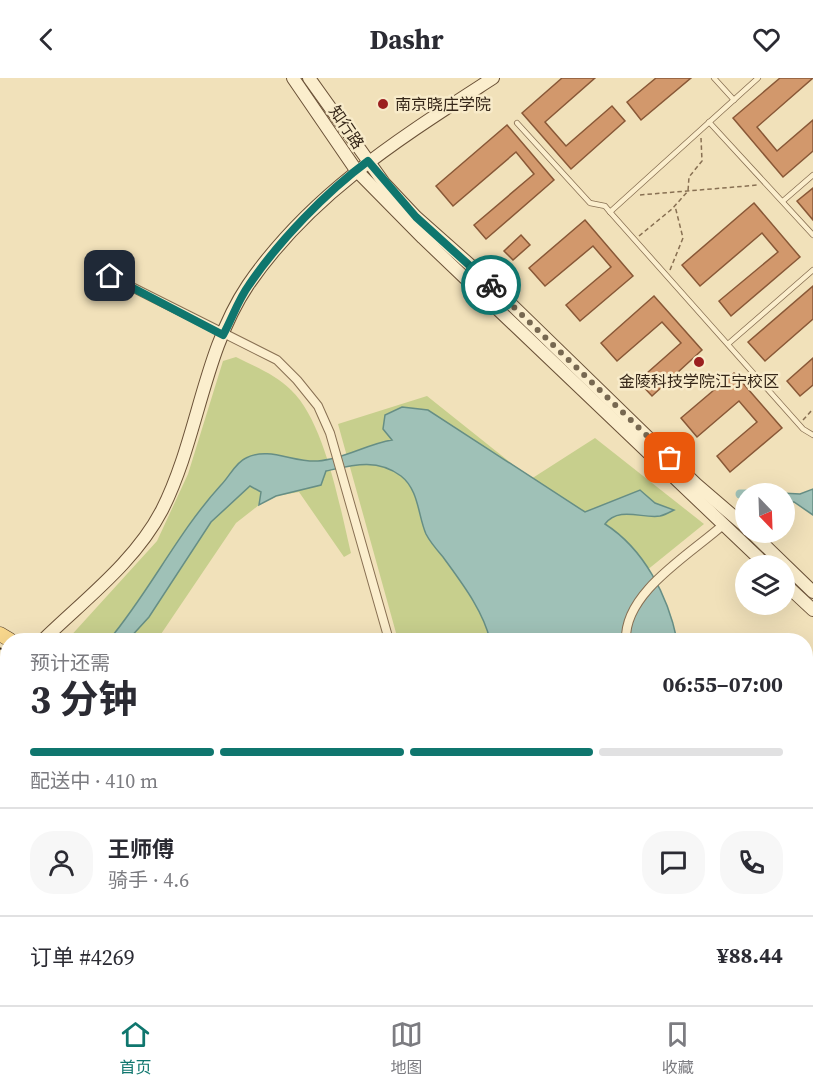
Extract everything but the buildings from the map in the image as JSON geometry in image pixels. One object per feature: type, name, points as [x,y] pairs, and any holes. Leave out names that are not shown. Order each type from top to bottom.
[{"type":"street","name":"知行路","points":[[293,78],[356,170],[432,246],[755,555]]},
{"type":"street","name":"知行路","points":[[309,78],[384,183],[431,231],[478,272],[696,483],[735,517]]},
{"type":"street","points":[[50,633],[126,561],[162,510],[223,335],[248,286],[288,237],[356,170],[493,78]]},
{"type":"street","points":[[110,276],[223,335],[246,343],[277,360],[318,406],[336,453],[387,633]]},
{"type":"street","points":[[627,633],[629,618],[640,597],[724,524]]},
{"type":"street","points":[[762,543],[813,592]]},
{"type":"street","points":[[795,593],[813,610]]},
{"type":"lane","points":[[714,78],[734,100]]},
{"type":"lane","points":[[610,212],[758,78]]},
{"type":"lane","points":[[709,122],[813,235]]},
{"type":"lane","points":[[517,123],[590,203],[605,206],[799,424],[813,435]]},
{"type":"lane","points":[[783,201],[813,175]]},
{"type":"lane","points":[[728,344],[813,270]]},
{"type":"path","points":[[634,239],[675,206],[688,191],[689,177],[702,161],[699,131]]},
{"type":"path","points":[[628,196],[768,185]]},
{"type":"path","points":[[667,276],[683,238],[675,206]]},
{"type":"path","points":[[799,424],[813,409]]},
{"type":"green space","points":[[236,357],[265,372],[291,390],[303,404],[330,467],[351,553],[344,557],[299,492],[276,496],[259,505],[236,523],[162,633],[73,633],[157,541],[188,474],[223,361]]},
{"type":"green space","points":[[427,396],[531,479],[595,438],[704,524],[620,592],[610,633],[396,633],[338,424]]},
{"type":"water","points":[[402,407],[428,410],[585,512],[640,490],[655,503],[674,510],[660,516],[624,514],[605,524],[619,534],[643,560],[661,591],[675,633],[488,633],[471,597],[426,534],[415,496],[407,482],[392,470],[365,464],[326,471],[321,485],[276,496],[259,505],[261,492],[250,486],[211,522],[149,617],[134,633],[115,633],[191,522],[242,460],[255,455],[273,454],[309,461],[328,460],[392,440],[383,429],[385,415]]},
{"type":"water","points":[[813,489],[813,515],[795,503],[795,494]]},
{"type":"way so far","points":[[491,285],[670,458]]},
{"type":"place","name":"南京晓庄学院","points":[[383,104]]},
{"type":"place","name":"金陵科技学院江宁校区","points":[[699,362]]},
{"type":"route","points":[[110,276],[223,335],[248,286],[288,237],[343,181],[368,161],[384,183],[416,217],[491,285]]}]
